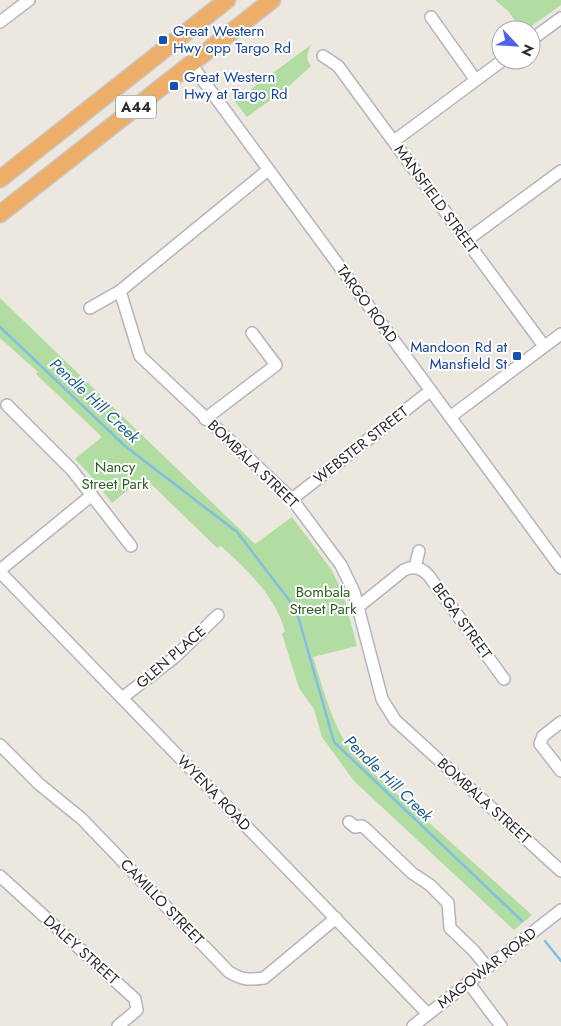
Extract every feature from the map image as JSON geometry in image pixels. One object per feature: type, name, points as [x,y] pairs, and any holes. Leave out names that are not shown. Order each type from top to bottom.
[{"type":"highway","name":"A44","points":[[0,179],[227,0]]},
{"type":"highway","name":"A44","points":[[0,214],[272,0]]},
{"type":"street","points":[[1,20],[28,0]]},
{"type":"street","points":[[431,17],[476,80]]},
{"type":"street","points":[[541,33],[561,18]]},
{"type":"street","name":"MANSFIELD STREET","points":[[323,56],[338,66],[544,346]]},
{"type":"street","name":"TARGO ROAD","points":[[191,64],[561,568]]},
{"type":"street","points":[[394,141],[491,69]]},
{"type":"street","points":[[90,308],[120,291],[268,170]]},
{"type":"street","points":[[466,240],[561,171]]},
{"type":"street","name":"BOMBALA STREET","points":[[120,291],[140,356],[292,499],[341,565],[354,592],[380,693],[385,706],[395,720],[561,871]]},
{"type":"street","points":[[205,419],[276,364],[252,332]]},
{"type":"street","points":[[450,416],[561,334]]},
{"type":"street","name":"WEBSTER STREET","points":[[292,499],[430,390]]},
{"type":"street","points":[[7,405],[72,470],[131,546]]},
{"type":"street","points":[[0,571],[92,495]]},
{"type":"street","points":[[358,607],[404,570],[415,567],[419,550]]},
{"type":"street","name":"BEGA STREET","points":[[415,567],[422,569],[429,576],[504,679]]},
{"type":"street","name":"WYENA ROAD","points":[[0,571],[428,1014]]},
{"type":"street","name":"GLEN PLACE","points":[[122,698],[175,657],[218,615]]},
{"type":"street","points":[[561,722],[542,736],[540,744],[561,771]]},
{"type":"street","name":"CAMILLO STREET","points":[[0,745],[39,784],[82,819],[229,972],[241,979],[264,978],[336,918]]},
{"type":"street","points":[[349,822],[355,827],[362,826],[365,828],[412,873],[430,885],[448,903],[450,928],[474,951],[487,967]]},
{"type":"street","name":"DALEY STREET","points":[[0,876],[135,998],[138,1010],[118,1026]]},
{"type":"street","name":"MAGOWAR ROAD","points":[[413,1026],[561,910]]},
{"type":"street","points":[[468,982],[501,1026]]},
{"type":"green space","points":[[495,0],[561,0],[561,5],[540,20],[515,20],[508,11]]},
{"type":"green space","points":[[312,44],[307,55],[311,66],[287,88],[247,117],[232,98],[238,99]]},
{"type":"green space","points":[[0,298],[255,544],[292,517],[331,569],[343,593],[357,646],[313,657],[331,712],[343,738],[360,761],[532,915],[514,930],[354,781],[322,737],[314,709],[299,688],[282,634],[285,631],[274,606],[259,584],[241,564],[221,546],[217,548],[144,477],[112,503],[75,459],[102,437],[36,374],[38,372],[0,338]]},
{"type":"waterway","name":"Pendle Hill Creek","points":[[0,327],[125,446],[237,532],[296,609],[334,742],[522,921]]},
{"type":"waterway","points":[[545,941],[561,961]]},
{"type":"place","name":"Great Western Hwy opp Targo Rd","points":[[163,40]]},
{"type":"place","name":"Great Western Hwy at Targo Rd","points":[[174,86]]},
{"type":"place","name":"Mandoon Rd at Mansfield St","points":[[517,356]]},
{"type":"park label","name":"Nancy Street Park","points":[[115,476]]},
{"type":"park label","name":"Bombala Street Park","points":[[323,600]]}]
